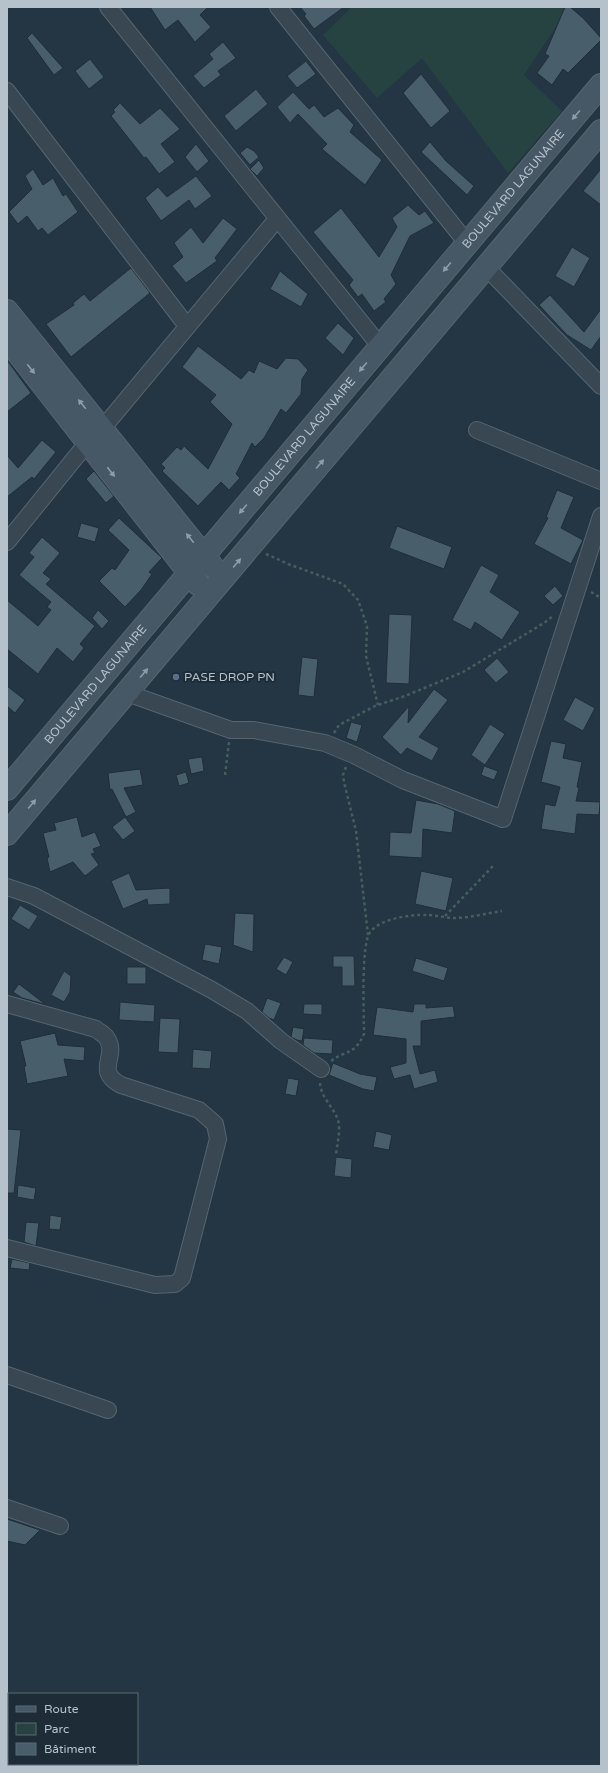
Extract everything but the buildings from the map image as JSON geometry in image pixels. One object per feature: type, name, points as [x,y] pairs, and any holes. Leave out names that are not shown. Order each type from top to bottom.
[{"type":"main road","name":"BOULEVARD LAGUNAIRE","points":[[7,789],[601,85]]},
{"type":"main road","points":[[7,834],[601,131]]},
{"type":"main road","points":[[7,311],[208,596]]},
{"type":"main road","points":[[7,339],[204,556],[223,579]]},
{"type":"street","points":[[108,7],[380,346]]},
{"type":"street","points":[[278,7],[467,243]]},
{"type":"street","points":[[7,91],[187,326]]},
{"type":"street","points":[[7,542],[277,219]]},
{"type":"street","points":[[486,267],[601,386]]},
{"type":"street","points":[[477,430],[601,481]]},
{"type":"street","points":[[127,693],[230,730],[254,730],[325,743],[354,754],[403,780],[503,819],[601,516]]},
{"type":"street","points":[[7,887],[34,896],[212,990],[247,1011],[281,1041],[321,1069]]},
{"type":"street","points":[[7,1004],[96,1030],[106,1038],[111,1049],[107,1071],[111,1080],[121,1085],[199,1110],[215,1124],[218,1139],[182,1278],[175,1284],[155,1285],[7,1248]]},
{"type":"street","points":[[7,1375],[108,1410]]},
{"type":"street","points":[[7,1508],[60,1526]]},
{"type":"path","points":[[248,549],[265,553],[288,564],[343,584],[358,600],[367,626],[366,656],[378,705]]},
{"type":"path","points":[[325,743],[339,725],[378,705],[405,696],[463,672],[544,623],[574,602]]},
{"type":"path","points":[[225,775],[230,730]]},
{"type":"path","points":[[336,1155],[338,1121],[334,1112],[324,1099],[320,1084],[321,1069],[334,1059],[350,1053],[359,1045],[364,1034],[365,956],[368,935],[356,831],[343,778],[344,771],[354,754]]},
{"type":"path","points":[[444,917],[494,864]]},
{"type":"path","points":[[368,935],[373,928],[383,923],[407,916],[426,915],[454,918],[502,911]]},
{"type":"green space","points":[[352,7],[569,7],[524,75],[562,111],[508,173],[422,58],[377,98],[323,35]]},
{"type":"place","name":"PASE DROP PN","points":[[176,677]]}]
